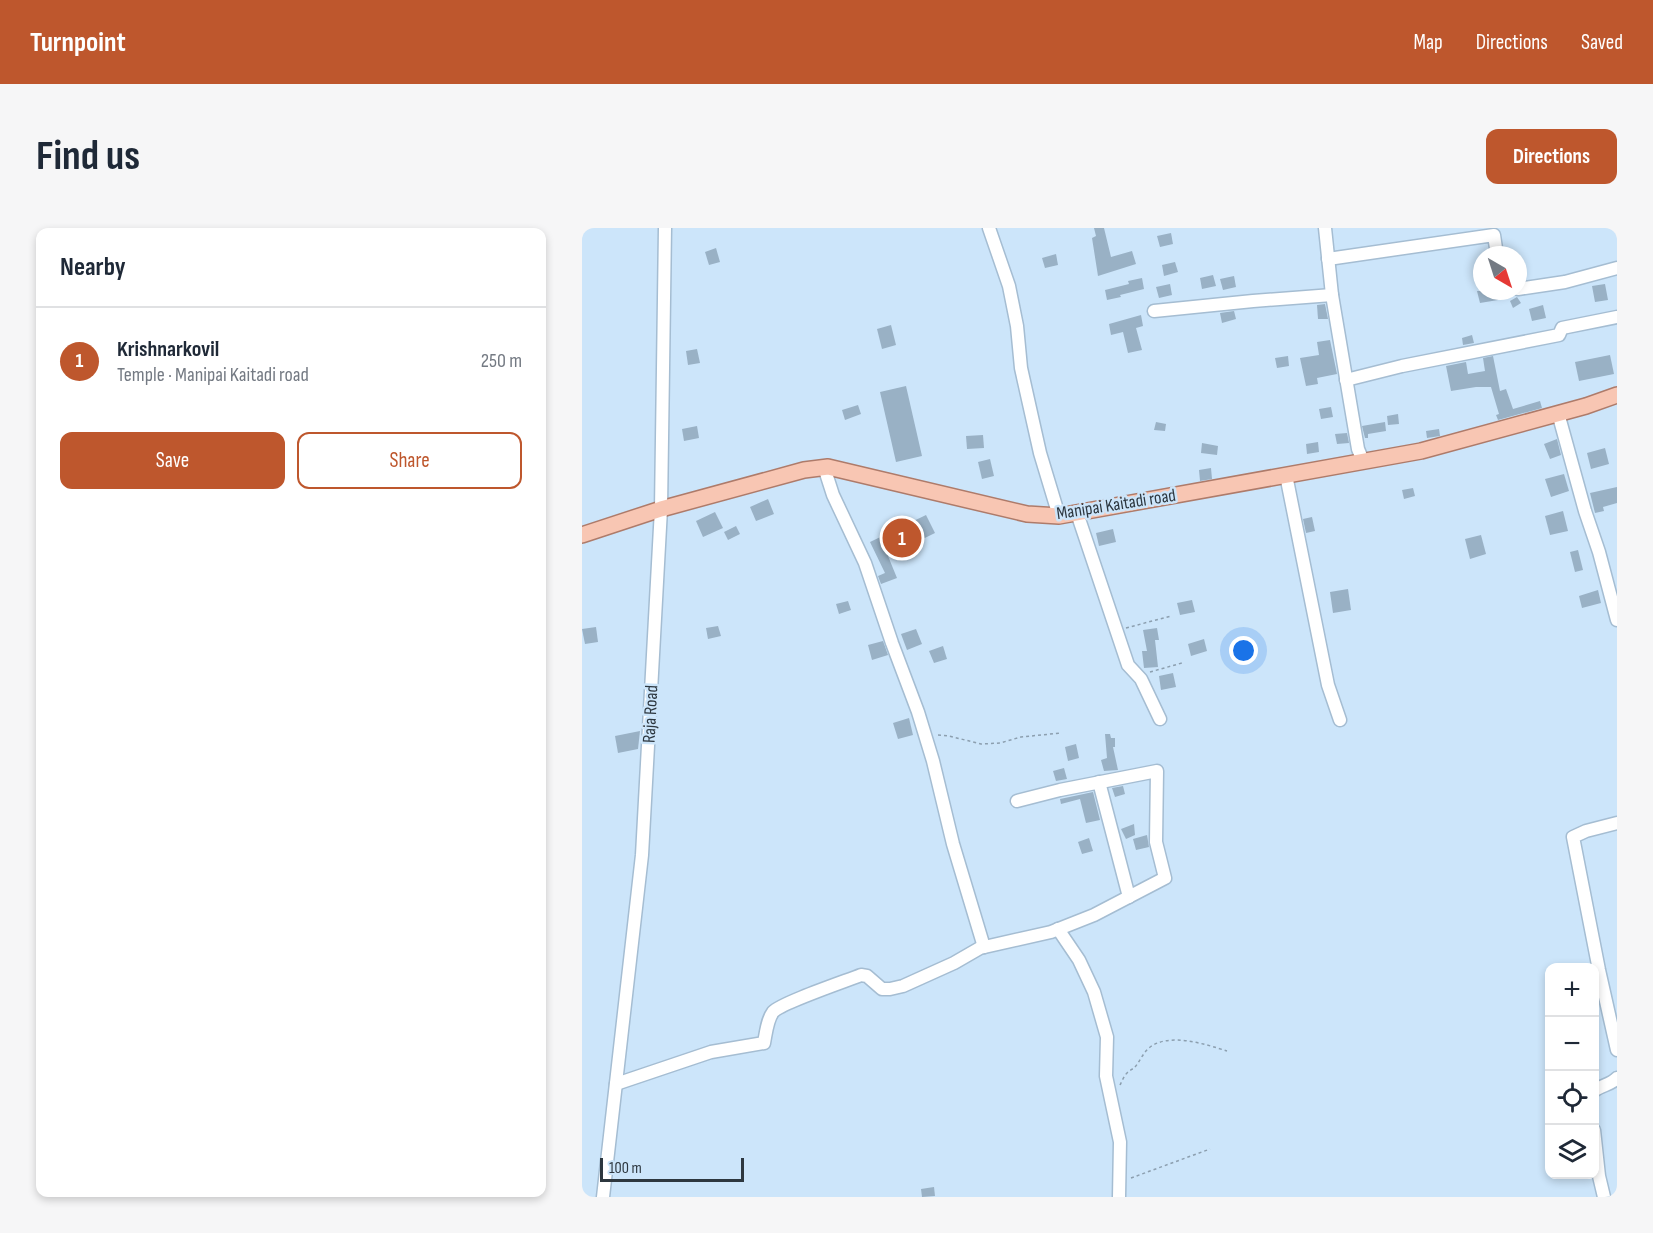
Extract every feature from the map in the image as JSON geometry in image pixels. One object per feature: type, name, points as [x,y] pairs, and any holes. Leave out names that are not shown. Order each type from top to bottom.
[{"type":"main road","name":"Manipai Kaitadi road","points":[[582,535],[661,509],[804,470],[824,467],[1027,514],[1059,516],[1421,451],[1617,395]]},
{"type":"street","name":"Raja Road","points":[[603,1197],[642,855],[661,509],[665,228]]},
{"type":"street","points":[[989,228],[1009,286],[1017,326],[1021,368],[1040,453],[1059,516]]},
{"type":"street","points":[[1325,228],[1332,295],[1358,449],[1363,461]]},
{"type":"street","points":[[1328,259],[1494,235],[1496,246]]},
{"type":"street","points":[[1527,288],[1565,282],[1617,268]]},
{"type":"street","points":[[1154,311],[1332,295]]},
{"type":"street","points":[[1346,380],[1402,366],[1559,335],[1562,328],[1617,317]]},
{"type":"street","points":[[1558,413],[1617,620]]},
{"type":"street","points":[[824,467],[833,495],[865,563],[924,730],[953,844],[984,947]]},
{"type":"street","points":[[1286,475],[1328,685],[1340,720]]},
{"type":"street","points":[[1077,513],[1128,664],[1138,676],[1160,720]]},
{"type":"street","points":[[616,1084],[711,1052],[764,1043],[768,1021],[774,1010],[861,975],[867,976],[882,989],[903,986],[954,963],[980,948],[1058,929],[1094,915],[1165,878],[1156,842],[1157,771],[1017,801]]},
{"type":"street","points":[[1099,782],[1129,897]]},
{"type":"street","points":[[1617,823],[1573,837],[1617,1050]]},
{"type":"street","points":[[1058,929],[1080,960],[1094,992],[1107,1037],[1106,1076],[1120,1142],[1119,1197]]},
{"type":"street","points":[[1599,1088],[1617,1078]]},
{"type":"street","points":[[1599,1176],[1604,1197]]},
{"type":"path","points":[[1116,630],[1171,616]]},
{"type":"path","points":[[1138,676],[1182,663]]},
{"type":"path","points":[[924,730],[934,735],[949,736],[981,744],[1061,733]]},
{"type":"path","points":[[1110,1093],[1134,1068],[1144,1053],[1152,1046],[1168,1039],[1196,1041],[1227,1051]]},
{"type":"path","points":[[1119,1183],[1210,1149]]},
{"type":"building","points":[[1094,228],[1104,228],[1111,257],[1132,251],[1136,264],[1098,276],[1092,238],[1096,236]]},
{"type":"building","points":[[1171,233],[1173,244],[1160,247],[1157,236]]},
{"type":"building","points":[[716,248],[720,262],[709,265],[705,252]]},
{"type":"building","points":[[1056,254],[1058,265],[1045,268],[1042,258]]},
{"type":"building","points":[[1175,262],[1178,272],[1164,276],[1162,265]]},
{"type":"building","points":[[1213,275],[1216,286],[1202,289],[1200,278]]},
{"type":"building","points":[[1234,276],[1236,287],[1223,290],[1220,279]]},
{"type":"building","points":[[1142,278],[1144,289],[1107,300],[1105,290]]},
{"type":"building","points":[[1170,284],[1172,295],[1159,298],[1156,287]]},
{"type":"building","points":[[1605,284],[1608,300],[1595,302],[1592,286]]},
{"type":"building","points":[[1479,300],[1498,300],[1480,303]]},
{"type":"building","points":[[1519,300],[1521,303],[1513,308],[1510,301]]},
{"type":"building","points":[[1325,304],[1328,319],[1318,319],[1317,305]]},
{"type":"building","points":[[1543,305],[1546,318],[1532,321],[1529,309]]},
{"type":"building","points":[[1234,311],[1236,319],[1222,323],[1220,313]]},
{"type":"building","points":[[1141,315],[1143,326],[1136,328],[1142,350],[1128,353],[1123,332],[1111,335],[1109,324]]},
{"type":"building","points":[[891,325],[896,345],[882,349],[877,329]]},
{"type":"building","points":[[1472,335],[1474,343],[1463,345],[1462,338]]},
{"type":"building","points":[[1330,340],[1337,374],[1317,378],[1318,384],[1306,386],[1300,358],[1319,355],[1317,342]]},
{"type":"building","points":[[697,349],[700,363],[688,365],[686,351]]},
{"type":"building","points":[[1610,355],[1614,374],[1579,381],[1575,362]]},
{"type":"building","points":[[1288,356],[1289,366],[1277,368],[1275,358]]},
{"type":"building","points":[[1493,356],[1500,391],[1506,389],[1513,409],[1540,401],[1542,408],[1498,420],[1496,415],[1499,414],[1491,387],[1451,391],[1446,366],[1466,362],[1468,374],[1485,371],[1483,358]]},
{"type":"building","points":[[906,386],[922,456],[896,462],[880,392]]},
{"type":"building","points":[[858,405],[861,414],[845,420],[842,410]]},
{"type":"building","points":[[1331,407],[1333,417],[1321,419],[1319,409]]},
{"type":"building","points":[[1398,414],[1399,424],[1388,425],[1387,416]]},
{"type":"building","points":[[1156,422],[1166,424],[1165,431],[1154,430]]},
{"type":"building","points":[[1385,422],[1386,431],[1368,434],[1368,438],[1365,438],[1362,426]]},
{"type":"building","points":[[697,426],[699,438],[684,441],[682,429]]},
{"type":"building","points":[[1439,429],[1440,436],[1427,438],[1426,431]]},
{"type":"building","points":[[1347,433],[1349,443],[1337,444],[1335,434]]},
{"type":"building","points":[[983,435],[984,448],[967,449],[966,436]]},
{"type":"building","points":[[1557,439],[1561,455],[1550,459],[1544,444]]},
{"type":"building","points":[[1318,442],[1319,452],[1307,454],[1306,444]]},
{"type":"building","points":[[1202,443],[1218,446],[1217,455],[1201,453]]},
{"type":"building","points":[[1605,448],[1609,464],[1591,469],[1587,453]]},
{"type":"building","points":[[990,459],[994,476],[982,479],[978,462]]},
{"type":"building","points":[[1211,468],[1212,479],[1200,481],[1199,470]]},
{"type":"building","points":[[1564,474],[1569,491],[1551,497],[1545,479]]},
{"type":"building","points":[[1617,487],[1617,503],[1603,507],[1604,511],[1595,513],[1590,493]]},
{"type":"building","points":[[1413,488],[1415,496],[1404,499],[1402,490]]},
{"type":"building","points":[[768,499],[774,514],[756,521],[750,507]]},
{"type":"building","points":[[1563,511],[1568,531],[1550,535],[1545,516]]},
{"type":"building","points":[[715,512],[723,528],[703,537],[696,521]]},
{"type":"building","points":[[926,515],[935,533],[888,556],[897,578],[881,584],[878,576],[885,573],[870,542]]},
{"type":"building","points":[[1312,517],[1315,531],[1306,533],[1303,519]]},
{"type":"building","points":[[736,526],[740,534],[728,540],[724,532]]},
{"type":"building","points":[[1113,529],[1116,542],[1099,546],[1096,533]]},
{"type":"building","points":[[1481,535],[1486,554],[1470,559],[1465,539]]},
{"type":"building","points":[[1578,550],[1583,570],[1575,572],[1570,552]]},
{"type":"building","points":[[1348,589],[1351,610],[1333,613],[1330,592]]},
{"type":"building","points":[[1598,590],[1601,603],[1582,608],[1579,596]]},
{"type":"building","points":[[1192,600],[1195,612],[1180,615],[1177,603]]},
{"type":"building","points":[[848,601],[851,610],[839,614],[836,604]]},
{"type":"building","points":[[718,626],[721,636],[708,639],[706,628]]},
{"type":"building","points":[[596,627],[598,642],[585,644],[582,629]]},
{"type":"building","points":[[1157,628],[1159,640],[1155,640],[1158,667],[1144,668],[1142,651],[1147,651],[1143,630]]},
{"type":"building","points":[[916,629],[922,644],[907,650],[901,634]]},
{"type":"building","points":[[1204,639],[1207,651],[1191,656],[1188,644]]},
{"type":"building","points":[[883,641],[888,655],[872,660],[868,645]]},
{"type":"building","points":[[943,646],[947,659],[934,663],[929,651]]},
{"type":"building","points":[[1173,673],[1176,687],[1161,690],[1159,676]]},
{"type":"building","points":[[909,718],[913,735],[898,739],[893,723]]},
{"type":"building","points":[[640,731],[638,749],[618,753],[615,736]]},
{"type":"building","points":[[1105,734],[1110,734],[1111,738],[1115,738],[1115,747],[1113,747],[1118,770],[1104,771],[1101,760],[1107,758]]},
{"type":"building","points":[[1076,744],[1079,758],[1068,761],[1065,747]]},
{"type":"building","points":[[1064,768],[1067,779],[1056,781],[1053,771]]},
{"type":"building","points":[[1123,786],[1125,794],[1115,797],[1112,788]]},
{"type":"building","points":[[1093,792],[1100,820],[1086,823],[1080,799],[1061,804],[1060,799]]},
{"type":"building","points":[[1134,824],[1135,835],[1126,839],[1121,829]]},
{"type":"building","points":[[1147,835],[1149,847],[1136,850],[1133,839]]},
{"type":"building","points":[[1089,838],[1093,851],[1082,854],[1078,842]]},
{"type":"building","points":[[934,1187],[935,1196],[922,1197],[921,1189]]},
{"type":"place","name":"Krishnarkovil","points":[[902,538]]}]
